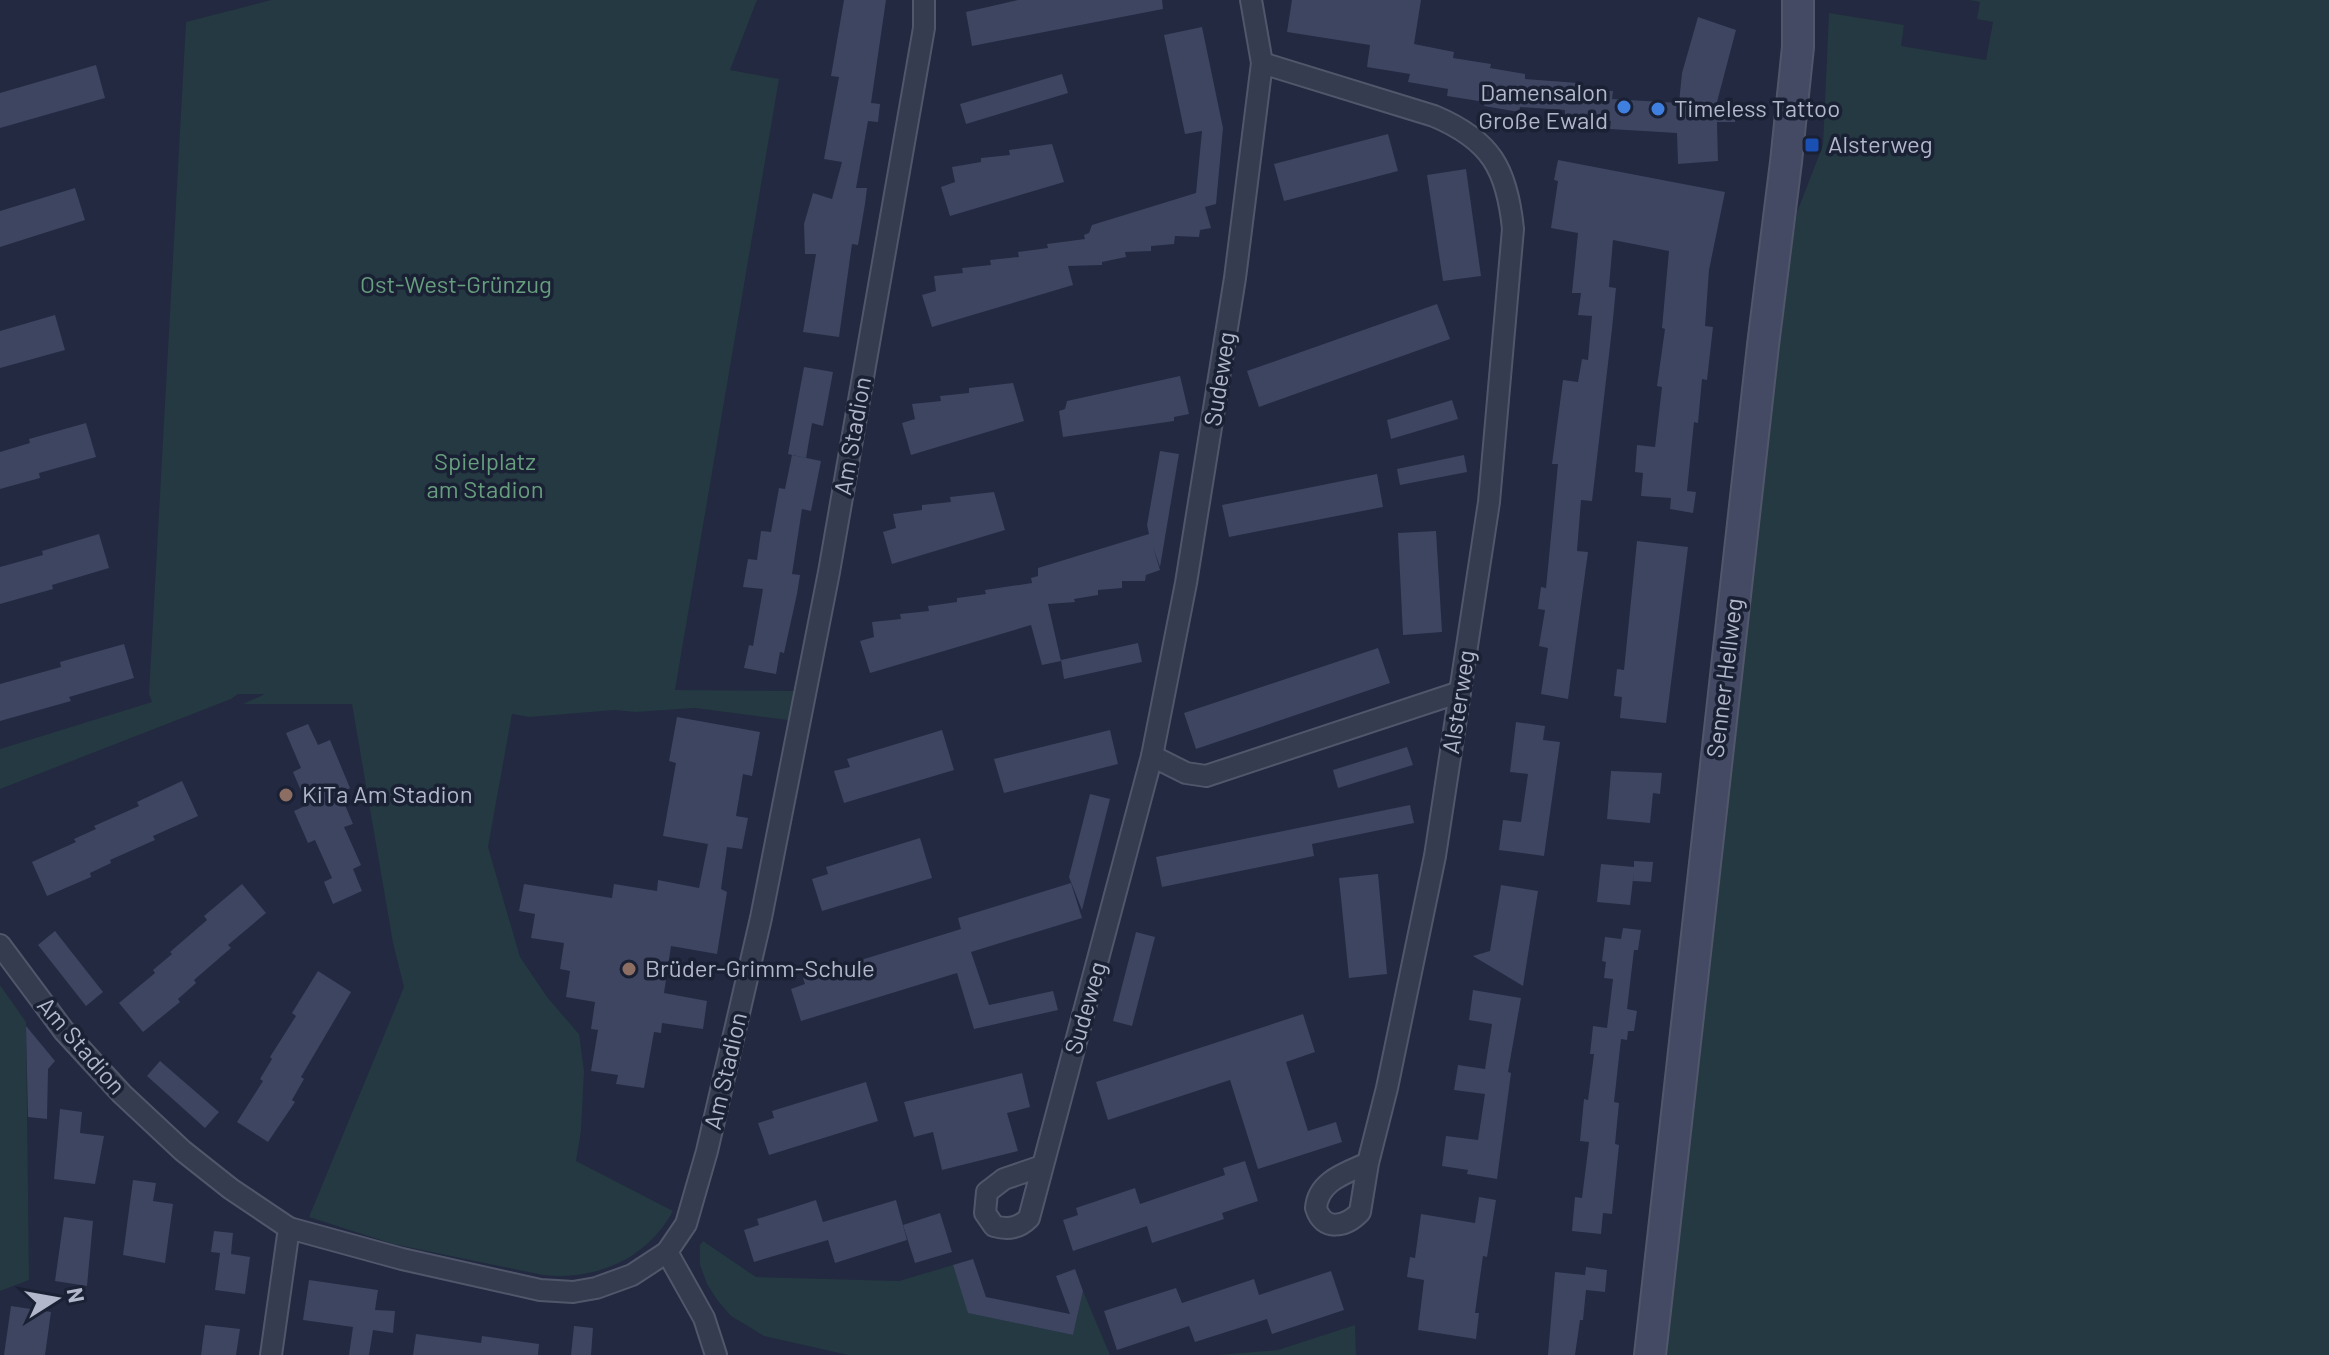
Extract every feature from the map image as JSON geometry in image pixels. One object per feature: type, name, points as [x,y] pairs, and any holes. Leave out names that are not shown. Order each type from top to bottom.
[{"type":"street","name":"Am Stadion","points":[[0,945],[64,1031],[122,1094],[183,1151],[231,1189],[289,1228],[402,1259],[540,1290],[573,1292],[596,1288],[632,1275],[667,1252],[686,1224],[707,1151],[764,905],[847,476],[924,28],[924,0]]},
{"type":"street","name":"Sudeweg","points":[[1042,1166],[1152,756],[1186,583],[1235,278],[1262,63],[1251,0]]},
{"type":"street","name":"Senner Hellweg","points":[[1650,1355],[1754,421],[1786,162],[1798,47],[1798,0]]},
{"type":"street","name":"Alsterweg","points":[[1262,63],[1462,127],[1483,146],[1501,171],[1510,199],[1513,229],[1489,502],[1435,856],[1387,1088],[1368,1163]]},
{"type":"street","points":[[1152,756],[1186,773],[1206,776],[1460,692]]},
{"type":"street","points":[[271,1355],[289,1228]]},
{"type":"street","points":[[667,1252],[704,1318],[716,1355]]},
{"type":"green space","name":"Ost-West-Grünzug","points":[[271,0],[757,0],[730,70],[779,79],[675,690],[795,691],[788,720],[695,708],[635,712],[614,710],[530,717],[512,714],[488,847],[520,957],[547,997],[579,1034],[584,1071],[576,1161],[673,1211],[649,1242],[634,1254],[601,1270],[563,1276],[543,1275],[393,1244],[309,1217],[404,987],[393,943],[352,704],[243,704],[265,694],[238,694],[0,789],[0,749],[152,702],[149,694],[186,22]]},
{"type":"green space","points":[[1969,0],[2329,0],[2329,1355],[1662,1355],[1765,437],[1797,212],[1823,145],[1829,13],[1904,25],[1901,46],[1986,60],[1993,22],[1977,19],[1980,2]]},
{"type":"green space","points":[[0,985],[26,1022],[29,1280],[0,1291]]},
{"type":"green space","points":[[703,1241],[756,1277],[899,1281],[953,1265],[969,1313],[1073,1335],[1083,1291],[1110,1355],[848,1355],[764,1336],[731,1316],[707,1284],[700,1265],[700,1245]]},
{"type":"green space","points":[[1355,1325],[1356,1355],[1218,1355],[1278,1350]]},
{"type":"building","points":[[844,0],[886,0],[871,103],[880,104],[878,122],[868,121],[856,188],[867,188],[865,204],[858,245],[852,244],[839,337],[803,332],[816,254],[805,254],[804,224],[813,193],[832,199],[842,162],[824,159],[839,77],[831,76]]},
{"type":"building","points":[[1018,0],[1162,0],[1163,9],[972,46],[966,12]]},
{"type":"building","points":[[1292,0],[1421,0],[1414,44],[1454,52],[1453,58],[1491,64],[1490,68],[1525,74],[1525,79],[1578,83],[1578,89],[1613,91],[1612,99],[1679,103],[1682,73],[1698,17],[1736,30],[1717,102],[1737,103],[1735,122],[1717,122],[1718,161],[1678,164],[1677,133],[1610,129],[1611,121],[1565,118],[1565,110],[1520,107],[1519,112],[1484,106],[1485,102],[1447,96],[1448,89],[1408,82],[1410,74],[1367,67],[1370,45],[1287,32]]},
{"type":"building","points":[[1202,27],[1223,128],[1216,204],[1205,207],[1211,228],[1200,230],[1199,237],[1175,236],[1174,244],[1151,246],[1151,251],[1125,252],[1126,257],[1102,262],[1102,265],[1068,266],[1073,285],[932,327],[922,295],[936,291],[934,276],[963,273],[962,268],[991,265],[990,260],[1019,257],[1018,252],[1048,248],[1047,244],[1085,239],[1084,235],[1089,233],[1092,225],[1196,193],[1202,131],[1185,134],[1164,35]]},
{"type":"building","points":[[96,65],[105,98],[0,128],[0,93]]},
{"type":"building","points":[[1062,74],[1068,93],[966,124],[960,104]]},
{"type":"building","points":[[1388,134],[1398,171],[1284,201],[1274,164]]},
{"type":"building","points":[[1052,144],[1064,182],[950,216],[941,187],[955,182],[952,167],[981,162],[981,158],[1010,155],[1009,150]]},
{"type":"building","points":[[1558,160],[1725,192],[1709,270],[1705,326],[1713,327],[1707,380],[1702,379],[1698,423],[1694,422],[1687,491],[1696,492],[1693,513],[1670,509],[1671,498],[1641,496],[1643,473],[1635,472],[1637,445],[1655,447],[1662,387],[1657,386],[1665,329],[1662,328],[1669,251],[1613,240],[1609,287],[1616,288],[1612,329],[1592,501],[1581,500],[1577,551],[1588,552],[1568,699],[1541,694],[1548,648],[1539,646],[1545,610],[1538,609],[1541,587],[1546,588],[1558,464],[1552,464],[1563,380],[1578,382],[1582,359],[1588,360],[1592,316],[1578,315],[1581,293],[1572,293],[1578,233],[1551,228]]},
{"type":"building","points":[[1466,169],[1481,276],[1443,281],[1427,175]]},
{"type":"building","points":[[75,188],[85,220],[0,247],[0,211]]},
{"type":"building","points":[[1437,304],[1450,339],[1259,407],[1247,371]]},
{"type":"building","points":[[55,315],[65,350],[0,368],[0,331]]},
{"type":"building","points":[[804,367],[833,372],[823,426],[812,423],[806,458],[788,454]]},
{"type":"building","points":[[1180,376],[1189,414],[1174,417],[1174,421],[1063,437],[1059,411],[1065,409],[1067,401]]},
{"type":"building","points":[[1013,383],[1024,421],[911,455],[902,423],[915,419],[912,404],[941,401],[940,396],[969,393],[969,388]]},
{"type":"building","points":[[1452,400],[1458,419],[1391,439],[1387,420]]},
{"type":"building","points":[[86,423],[96,457],[39,473],[40,478],[0,489],[0,452],[30,443],[29,439]]},
{"type":"building","points":[[1160,451],[1179,454],[1160,567],[1153,547],[1160,570],[1146,575],[1145,581],[1122,581],[1122,588],[1098,590],[1098,595],[1074,599],[1075,602],[1048,604],[1061,661],[1042,665],[1031,625],[870,673],[860,641],[874,637],[872,622],[901,619],[900,614],[929,611],[928,606],[986,594],[985,590],[1032,583],[1031,578],[1038,576],[1038,568],[1149,534],[1147,525]]},
{"type":"building","points":[[792,455],[821,461],[811,511],[802,509],[792,574],[800,575],[784,653],[780,652],[776,674],[744,668],[749,645],[753,646],[763,589],[743,587],[748,559],[757,560],[761,531],[771,532],[779,488],[785,489]]},
{"type":"building","points":[[1464,455],[1467,472],[1400,485],[1397,469]]},
{"type":"building","points":[[1377,474],[1383,507],[1229,537],[1222,505]]},
{"type":"building","points":[[994,492],[1005,530],[892,564],[883,532],[896,528],[893,514],[922,510],[922,505],[951,502],[950,497]]},
{"type":"building","points":[[1436,531],[1442,632],[1403,635],[1398,533]]},
{"type":"building","points":[[99,534],[109,568],[0,604],[0,567]]},
{"type":"building","points":[[1637,541],[1688,547],[1666,723],[1620,718],[1622,697],[1614,696],[1617,669],[1624,670]]},
{"type":"building","points":[[1138,643],[1142,662],[1064,679],[1061,660]]},
{"type":"building","points":[[124,644],[134,678],[69,697],[71,701],[0,721],[0,684],[61,667],[60,662]]},
{"type":"building","points":[[1378,648],[1390,683],[1196,749],[1184,713]]},
{"type":"building","points":[[677,717],[760,732],[752,776],[743,774],[736,816],[748,818],[742,849],[727,847],[721,889],[727,892],[717,954],[671,946],[664,993],[707,1001],[703,1029],[662,1023],[661,1033],[654,1032],[644,1088],[616,1084],[618,1075],[591,1071],[598,1030],[591,1029],[595,1002],[566,997],[570,971],[560,969],[564,943],[531,938],[535,914],[519,911],[524,884],[612,898],[614,884],[657,891],[658,880],[699,888],[708,844],[663,836],[676,763],[669,761]]},
{"type":"building","points":[[1516,722],[1545,726],[1543,740],[1560,742],[1544,856],[1499,850],[1503,820],[1521,822],[1528,774],[1510,772]]},
{"type":"building","points":[[308,724],[318,745],[330,740],[350,788],[340,793],[353,824],[344,827],[361,865],[353,869],[362,891],[333,904],[324,882],[332,878],[315,840],[308,843],[294,811],[307,805],[293,772],[301,768],[286,733]]},
{"type":"building","points":[[942,730],[954,770],[844,803],[834,771],[850,767],[847,759]]},
{"type":"building","points":[[1110,730],[1118,764],[1004,793],[994,759]]},
{"type":"building","points":[[1407,747],[1413,765],[1338,788],[1333,770]]},
{"type":"building","points":[[1611,771],[1662,773],[1660,794],[1653,793],[1650,823],[1607,819]]},
{"type":"building","points":[[182,781],[198,816],[110,860],[111,863],[90,873],[91,877],[47,896],[32,862],[76,842],[74,839],[96,829],[94,826],[139,806],[137,802]]},
{"type":"building","points":[[1090,794],[1110,799],[1082,910],[1069,877]]},
{"type":"building","points":[[1410,805],[1414,823],[1312,844],[1314,856],[1162,887],[1156,857]]},
{"type":"building","points":[[920,838],[932,878],[822,911],[812,879],[828,874],[826,867]]},
{"type":"building","points":[[1634,861],[1653,862],[1651,882],[1633,881],[1634,871],[1630,905],[1597,902],[1601,864],[1634,867]]},
{"type":"building","points":[[1378,874],[1387,974],[1349,978],[1339,878]]},
{"type":"building","points":[[1071,883],[1082,918],[971,952],[989,1005],[1053,991],[1058,1010],[974,1029],[957,973],[801,1021],[791,989],[805,984],[803,978],[961,929],[958,918]]},
{"type":"building","points":[[242,884],[266,913],[228,945],[231,948],[194,980],[196,983],[178,999],[180,1002],[143,1032],[119,1003],[155,973],[153,970],[172,954],[170,952],[207,920],[204,916]]},
{"type":"building","points":[[1501,885],[1538,891],[1523,986],[1473,956],[1490,951]]},
{"type":"building","points":[[1623,928],[1641,930],[1638,950],[1634,950],[1627,1009],[1637,1011],[1634,1031],[1628,1031],[1627,1040],[1621,1039],[1614,1102],[1619,1103],[1615,1144],[1619,1145],[1612,1214],[1603,1213],[1601,1234],[1572,1231],[1575,1197],[1582,1198],[1589,1142],[1580,1141],[1584,1099],[1588,1100],[1594,1054],[1590,1054],[1593,1026],[1607,1028],[1613,979],[1604,978],[1606,962],[1602,961],[1605,937],[1621,939]]},
{"type":"building","points":[[55,931],[103,992],[86,1006],[38,945]]},
{"type":"building","points":[[1136,932],[1155,937],[1132,1026],[1113,1021]]},
{"type":"building","points":[[318,971],[351,992],[301,1077],[304,1079],[292,1100],[295,1102],[268,1142],[237,1122],[263,1081],[260,1079],[272,1059],[270,1057],[296,1016],[292,1013]]},
{"type":"building","points":[[1473,990],[1521,998],[1508,1072],[1511,1073],[1497,1179],[1442,1166],[1446,1136],[1478,1140],[1485,1094],[1454,1090],[1458,1065],[1485,1069],[1492,1024],[1469,1020]]},
{"type":"building","points":[[1303,1014],[1315,1052],[1286,1062],[1308,1131],[1336,1122],[1342,1142],[1258,1169],[1230,1080],[1108,1120],[1096,1082]]},
{"type":"building","points":[[26,1026],[55,1061],[48,1069],[47,1119],[28,1117]]},
{"type":"building","points":[[160,1061],[219,1112],[205,1128],[147,1076]]},
{"type":"building","points":[[1022,1073],[1030,1107],[1007,1113],[1018,1151],[942,1170],[933,1132],[914,1137],[904,1102]]},
{"type":"building","points":[[866,1082],[878,1121],[769,1155],[758,1123],[774,1118],[772,1111]]},
{"type":"building","points":[[60,1109],[82,1112],[80,1133],[104,1136],[95,1184],[54,1179]]},
{"type":"building","points":[[1245,1161],[1258,1201],[1222,1213],[1224,1219],[1152,1243],[1147,1226],[1073,1251],[1063,1220],[1078,1215],[1076,1208],[1135,1188],[1140,1204],[1225,1175],[1223,1168]]},
{"type":"building","points":[[133,1180],[156,1183],[153,1201],[173,1204],[165,1263],[123,1255]]},
{"type":"building","points":[[1479,1197],[1496,1200],[1487,1257],[1483,1256],[1475,1313],[1479,1313],[1476,1339],[1418,1330],[1424,1280],[1407,1277],[1410,1257],[1415,1258],[1421,1214],[1475,1223]]},
{"type":"building","points":[[816,1200],[823,1222],[896,1200],[907,1240],[835,1263],[828,1240],[754,1262],[744,1230],[759,1225],[757,1219]]},
{"type":"building","points":[[940,1213],[952,1252],[915,1263],[903,1225]]},
{"type":"building","points":[[64,1217],[93,1221],[87,1286],[55,1281]]},
{"type":"building","points":[[214,1231],[233,1233],[231,1254],[250,1257],[245,1294],[215,1290],[220,1253],[211,1252]]},
{"type":"building","points":[[973,1259],[986,1297],[1070,1314],[1056,1276],[1075,1269],[1083,1291],[1073,1335],[968,1313],[953,1265]]},
{"type":"building","points":[[1586,1267],[1607,1270],[1605,1292],[1586,1290],[1575,1355],[1548,1355],[1555,1272],[1585,1275]]},
{"type":"building","points":[[1331,1271],[1344,1310],[1272,1334],[1267,1319],[1195,1342],[1189,1326],[1117,1350],[1104,1311],[1176,1288],[1182,1303],[1254,1279],[1259,1295]]},
{"type":"building","points":[[309,1280],[378,1290],[375,1310],[395,1311],[393,1333],[373,1330],[369,1355],[349,1355],[353,1327],[303,1320]]},
{"type":"building","points":[[11,1306],[51,1312],[45,1355],[4,1355]]},
{"type":"building","points":[[205,1325],[240,1329],[236,1355],[201,1355]]},
{"type":"building","points":[[574,1326],[593,1328],[591,1355],[571,1355]]},
{"type":"building","points":[[416,1334],[481,1343],[482,1336],[539,1344],[538,1355],[413,1355]]},
{"type":"place","name":"Damensalon Große Ewald","points":[[1624,107]]},
{"type":"place","name":"Timeless Tattoo","points":[[1658,109]]},
{"type":"place","name":"Alsterweg","points":[[1812,145]]},
{"type":"place","name":"KiTa Am Stadion","points":[[286,795]]},
{"type":"place","name":"Brüder-Grimm-Schule","points":[[629,969]]},
{"type":"park label","name":"Spielplatz am Stadion","points":[[485,476]]}]
